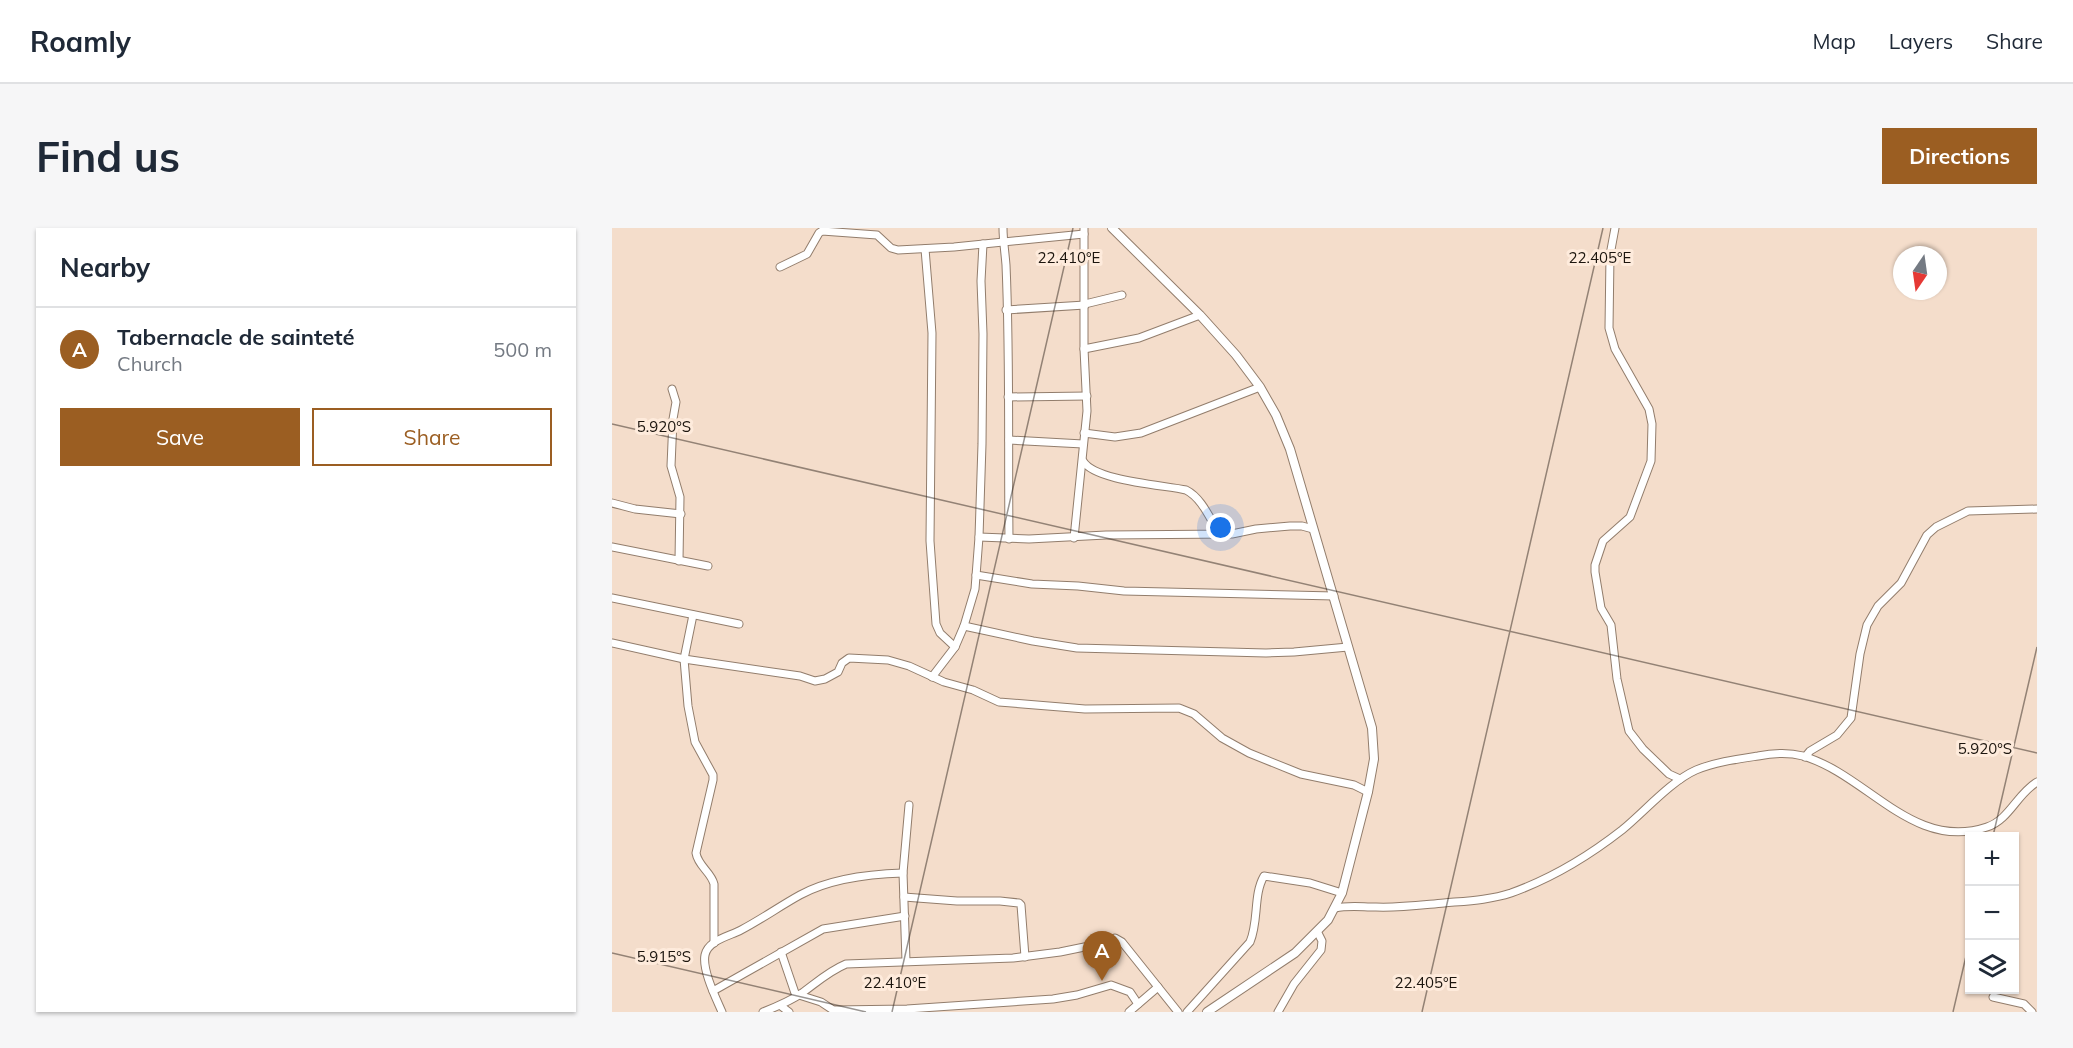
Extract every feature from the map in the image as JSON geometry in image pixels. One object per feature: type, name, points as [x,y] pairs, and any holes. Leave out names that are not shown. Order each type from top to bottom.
[{"type":"main road","points":[[1112,228],[1236,354],[1260,387],[1276,415],[1290,449],[1372,728],[1374,759],[1368,792],[1342,893],[1335,908],[1318,933],[1295,953],[1208,1012]]},
{"type":"street","points":[[1003,228],[1009,440],[1009,539]]},
{"type":"street","points":[[1615,228],[1610,255],[1609,328],[1615,349],[1649,409],[1652,424],[1651,461],[1630,518],[1603,541],[1594,569],[1601,608],[1611,625],[1617,679],[1629,731],[1669,774],[1680,779]]},
{"type":"street","points":[[780,267],[807,254],[819,233],[825,229],[877,235],[887,246],[894,249],[983,244],[1084,231],[1084,349],[1087,396],[1083,461],[1074,538]]},
{"type":"street","points":[[932,676],[955,647],[975,589],[979,537],[983,244]]},
{"type":"street","points":[[925,249],[932,333],[930,541],[936,624],[940,633],[955,647]]},
{"type":"street","points":[[1006,310],[1085,305],[1122,295]]},
{"type":"street","points":[[1084,349],[1139,338],[1200,315]]},
{"type":"street","points":[[1084,433],[1115,436],[1142,433],[1260,387]]},
{"type":"street","points":[[672,389],[676,402],[671,466],[679,492],[680,561]]},
{"type":"street","points":[[1008,397],[1087,396]]},
{"type":"street","points":[[1009,440],[1083,444]]},
{"type":"street","points":[[1083,461],[1091,469],[1119,479],[1146,485],[1179,488],[1191,492],[1220,534]]},
{"type":"street","points":[[612,503],[634,509],[681,514]]},
{"type":"street","points":[[1805,757],[1807,753],[1837,735],[1851,718],[1860,654],[1867,625],[1878,606],[1905,576],[1927,535],[1936,527],[1968,511],[2037,509]]},
{"type":"street","points":[[979,537],[1009,539],[1106,535],[1232,534],[1290,526],[1313,529]]},
{"type":"street","points":[[612,547],[708,566]]},
{"type":"street","points":[[976,575],[1032,584],[1124,591],[1334,596]]},
{"type":"street","points":[[612,597],[739,624]]},
{"type":"street","points":[[693,615],[684,659],[693,733],[698,750],[713,775],[696,853],[698,861],[713,878],[714,943]]},
{"type":"street","points":[[964,626],[1077,648],[1266,653],[1348,646]]},
{"type":"street","points":[[612,643],[684,659],[800,676],[815,681],[835,675],[842,663],[849,658],[879,659],[900,662],[999,702],[1085,709],[1179,708],[1194,714],[1222,738],[1249,753],[1301,774],[1354,785],[1368,792]]},
{"type":"street","points":[[1335,908],[1349,905],[1376,907],[1428,904],[1487,898],[1512,892],[1557,871],[1595,849],[1620,831],[1680,779],[1696,770],[1750,757],[1775,753],[1805,757],[1846,778],[1906,817],[1930,828],[1951,833],[1963,833],[1996,823],[2022,794],[2037,782]]},
{"type":"street","points":[[1669,774],[1671,787]]},
{"type":"street","points":[[906,961],[903,873],[909,805]]},
{"type":"street","points":[[722,1012],[705,964],[708,947],[813,889],[857,877],[903,873]]},
{"type":"street","points":[[1187,1012],[1250,942],[1258,890],[1264,876],[1310,883],[1342,893]]},
{"type":"street","points":[[904,897],[957,902],[1019,903],[1025,957]]},
{"type":"street","points":[[713,991],[823,929],[905,916]]},
{"type":"street","points":[[1278,1012],[1294,984],[1321,951],[1322,941],[1318,933]]},
{"type":"street","points":[[763,1012],[781,1006],[836,968],[846,964],[1025,957],[1099,944],[1115,938],[1122,942],[1178,1012]]},
{"type":"street","points":[[781,952],[797,996]]},
{"type":"street","points":[[797,996],[822,1002],[835,1011],[907,1009],[1042,1000],[1077,995],[1111,985],[1130,993],[1138,1004]]},
{"type":"street","points":[[1129,1012],[1158,987]]},
{"type":"street","points":[[1993,997],[2024,1004],[2032,1012]]},
{"type":"street","points":[[781,1006],[789,1012]]},
{"type":"place","name":"Tabernacle de sainteté","points":[[1102,981]]}]
